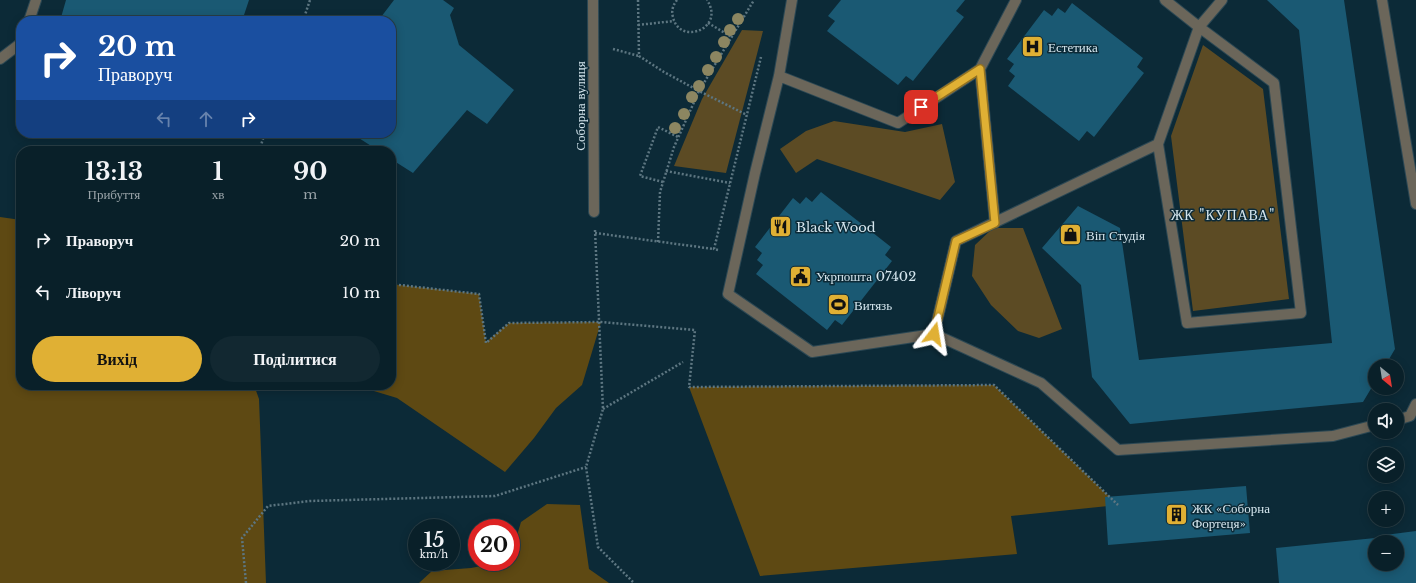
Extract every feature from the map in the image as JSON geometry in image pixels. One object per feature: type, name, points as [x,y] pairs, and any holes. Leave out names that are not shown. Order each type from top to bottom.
[{"type":"street","points":[[31,16],[36,0]]},
{"type":"street","name":"Соборна вулиця","points":[[593,0],[594,212]]},
{"type":"street","points":[[792,0],[779,76],[754,173],[728,294],[812,352],[934,334],[1041,384],[1118,450],[1333,436],[1368,427]]},
{"type":"street","points":[[779,76],[898,123],[980,69],[1016,0]]},
{"type":"street","points":[[1165,0],[1199,27],[1274,83],[1301,313],[1187,323],[1158,144],[1199,27],[1222,0]]},
{"type":"street","points":[[1382,0],[1416,204]]},
{"type":"street","points":[[0,59],[16,47]]},
{"type":"street","points":[[980,69],[995,223]]},
{"type":"street","points":[[934,334],[956,241],[1158,144]]},
{"type":"street","points":[[1404,418],[1410,416],[1416,404]]},
{"type":"path","points":[[305,16],[310,0]]},
{"type":"path","points":[[638,0],[639,56]]},
{"type":"path","points":[[677,0],[672,9],[674,21],[683,31],[689,32],[702,30],[708,23],[712,13],[711,6],[707,0]]},
{"type":"path","points":[[658,242],[660,192],[678,136],[699,91],[754,0]]},
{"type":"path","points":[[638,25],[674,21]]},
{"type":"path","points":[[708,23],[732,37]]},
{"type":"path","points":[[593,44],[639,56],[664,72],[747,115]]},
{"type":"path","points":[[663,182],[640,176],[658,127],[678,136]]},
{"type":"path","points":[[666,171],[730,182]]},
{"type":"path","points":[[594,212],[603,408],[586,467],[598,547],[633,582]]},
{"type":"path","points":[[595,233],[714,249]]},
{"type":"path","points":[[396,285],[479,294],[486,343],[509,323],[601,322],[695,330],[689,387],[994,385],[1118,505]]},
{"type":"path","points":[[603,408],[683,362]]},
{"type":"path","points":[[246,583],[242,538],[268,506],[310,501],[495,496],[586,467]]},
{"type":"shaded area","points":[[742,30],[763,31],[726,173],[674,166],[702,99]]},
{"type":"shaded area","points":[[1203,45],[1263,89],[1289,299],[1193,311],[1171,136]]},
{"type":"shaded area","points":[[834,121],[905,132],[942,124],[955,182],[940,200],[817,159],[796,173],[780,149],[806,131]]},
{"type":"shaded area","points":[[0,217],[16,219],[16,390],[256,390],[259,399],[266,583],[0,583]]},
{"type":"shaded area","points":[[993,228],[1023,228],[1062,329],[1039,338],[1018,331],[991,305],[972,276],[975,245]]},
{"type":"shaded area","points":[[396,285],[479,294],[486,342],[509,323],[601,322],[582,385],[556,408],[534,438],[505,472],[397,398],[371,390],[396,390]]},
{"type":"shaded area","points":[[994,385],[1118,505],[1011,516],[1017,554],[760,576],[689,387]]},
{"type":"shaded area","points":[[547,504],[580,505],[589,569],[609,583],[419,583],[432,571],[460,571],[460,569],[468,568],[468,571],[520,571],[521,522]]},
{"type":"building","points":[[66,0],[249,0],[244,16],[61,16]]},
{"type":"building","points":[[394,0],[443,0],[454,8],[450,15],[459,45],[514,90],[487,124],[467,110],[413,173],[396,162],[396,146],[371,146],[359,138],[396,138],[396,16],[382,16]]},
{"type":"building","points":[[841,0],[965,0],[956,11],[964,17],[913,81],[906,76],[898,85],[827,31],[835,21],[828,16]]},
{"type":"building","points":[[1267,0],[1344,0],[1395,349],[1389,359],[1368,359],[1368,394],[1363,402],[1130,424],[1092,377],[1081,285],[1042,248],[1078,206],[1120,228],[1139,360],[1332,343],[1299,30]]},
{"type":"building","points":[[1072,3],[1143,58],[1137,67],[1144,73],[1094,137],[1087,131],[1079,141],[1008,86],[1015,76],[1009,71],[1014,64],[1007,59],[1044,10],[1052,16],[1058,8],[1065,13]]},
{"type":"building","points":[[821,192],[891,247],[885,255],[892,261],[842,325],[835,320],[827,330],[756,274],[763,265],[757,260],[762,253],[755,247],[793,198],[800,204],[806,197],[812,202]]},
{"type":"building","name":"ЖК «Соборна Фортеця»","points":[[1246,486],[1250,533],[1108,545],[1105,497]]},
{"type":"building","points":[[1416,531],[1416,583],[1279,583],[1276,548],[1368,539],[1368,571],[1404,571],[1404,535],[1385,535]]},
{"type":"place","name":"Естетика","points":[[1033,47]]},
{"type":"place","name":"Black Wood","points":[[781,227]]},
{"type":"place","name":"Віп Студія","points":[[1070,235]]},
{"type":"place","name":"Укрпошта 07402","points":[[801,276]]},
{"type":"place","name":"Витязь","points":[[839,305]]},
{"type":"place","name":"ЖК «Соборна Фортеця»","points":[[1177,515]]},
{"type":"district","name":"ЖК \"КУПАВА\"","points":[[1223,215]]},
{"type":"route","points":[[921,107],[980,69],[995,223],[956,241],[934,334]]}]
